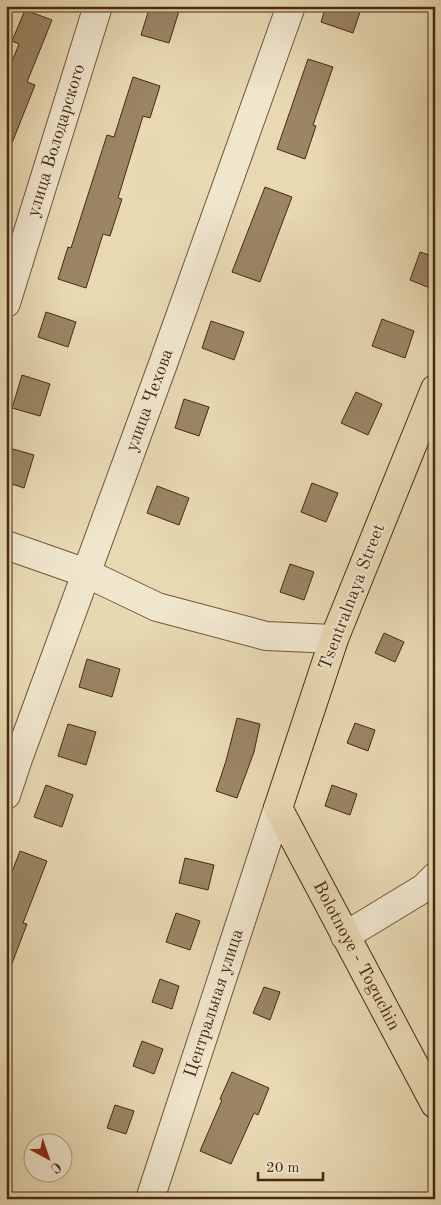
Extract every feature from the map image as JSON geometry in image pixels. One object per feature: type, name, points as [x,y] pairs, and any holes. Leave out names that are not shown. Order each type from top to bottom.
[{"type":"main road","name":"Tsentralnaya Street","points":[[278,808],[334,639],[435,389]]},
{"type":"main road","name":"Bolotnoye - Toguchin","points":[[278,808],[435,1104]]},
{"type":"street","name":"улица Володарского","points":[[6,303],[98,6]]},
{"type":"street","name":"улица Чехова","points":[[6,795],[291,6]]},
{"type":"street","points":[[6,545],[86,573],[156,608],[266,636],[334,639]]},
{"type":"street","name":"Центральная улица","points":[[150,1199],[278,808]]},
{"type":"street","points":[[345,936],[424,888],[435,877]]},
{"type":"building","points":[[150,6],[165,6],[179,11],[169,43],[141,35]]},
{"type":"building","points":[[326,6],[362,6],[353,33],[321,22]]},
{"type":"building","points":[[25,10],[52,20],[27,82],[35,85],[8,153],[6,152],[6,77],[19,44],[12,41]]},
{"type":"building","points":[[308,59],[333,67],[313,125],[316,126],[305,159],[277,149]]},
{"type":"building","points":[[133,77],[160,86],[150,118],[143,116],[118,198],[122,199],[110,236],[103,234],[86,288],[58,279],[68,247],[71,248],[107,135],[114,137]]},
{"type":"building","points":[[265,187],[292,197],[260,282],[232,272]]},
{"type":"building","points":[[420,252],[435,257],[435,290],[410,280]]},
{"type":"building","points":[[46,312],[76,322],[68,347],[38,337]]},
{"type":"building","points":[[382,319],[414,331],[405,358],[372,346]]},
{"type":"building","points":[[211,321],[244,332],[234,360],[202,348]]},
{"type":"building","points":[[22,375],[50,384],[40,416],[12,408]]},
{"type":"building","points":[[356,392],[382,404],[368,435],[341,423]]},
{"type":"building","points":[[184,399],[209,407],[199,436],[175,428]]},
{"type":"building","points":[[6,447],[34,455],[24,488],[6,482]]},
{"type":"building","points":[[312,483],[338,493],[326,522],[301,512]]},
{"type":"building","points":[[157,486],[189,498],[179,525],[147,513]]},
{"type":"building","points":[[290,564],[314,572],[304,600],[280,592]]},
{"type":"building","points":[[384,633],[404,642],[395,662],[375,653]]},
{"type":"building","points":[[87,659],[120,669],[112,697],[79,687]]},
{"type":"building","points":[[237,718],[260,724],[254,752],[237,798],[216,791]]},
{"type":"building","points":[[355,723],[375,730],[368,751],[347,743]]},
{"type":"building","points":[[68,724],[96,732],[86,765],[58,756]]},
{"type":"building","points":[[46,785],[73,795],[62,827],[34,817]]},
{"type":"building","points":[[332,785],[357,794],[350,815],[325,806]]},
{"type":"building","points":[[20,851],[47,861],[23,923],[27,924],[8,974],[6,974],[6,887]]},
{"type":"building","points":[[185,858],[214,865],[208,890],[179,883]]},
{"type":"building","points":[[176,913],[200,921],[190,950],[166,942]]},
{"type":"building","points":[[160,979],[179,986],[172,1009],[152,1002]]},
{"type":"building","points":[[264,987],[280,992],[270,1020],[253,1013]]},
{"type":"building","points":[[142,1041],[163,1049],[154,1074],[133,1066]]},
{"type":"building","points":[[232,1072],[269,1088],[258,1115],[254,1113],[231,1164],[200,1151]]},
{"type":"building","points":[[115,1105],[134,1111],[126,1134],[107,1128]]}]
